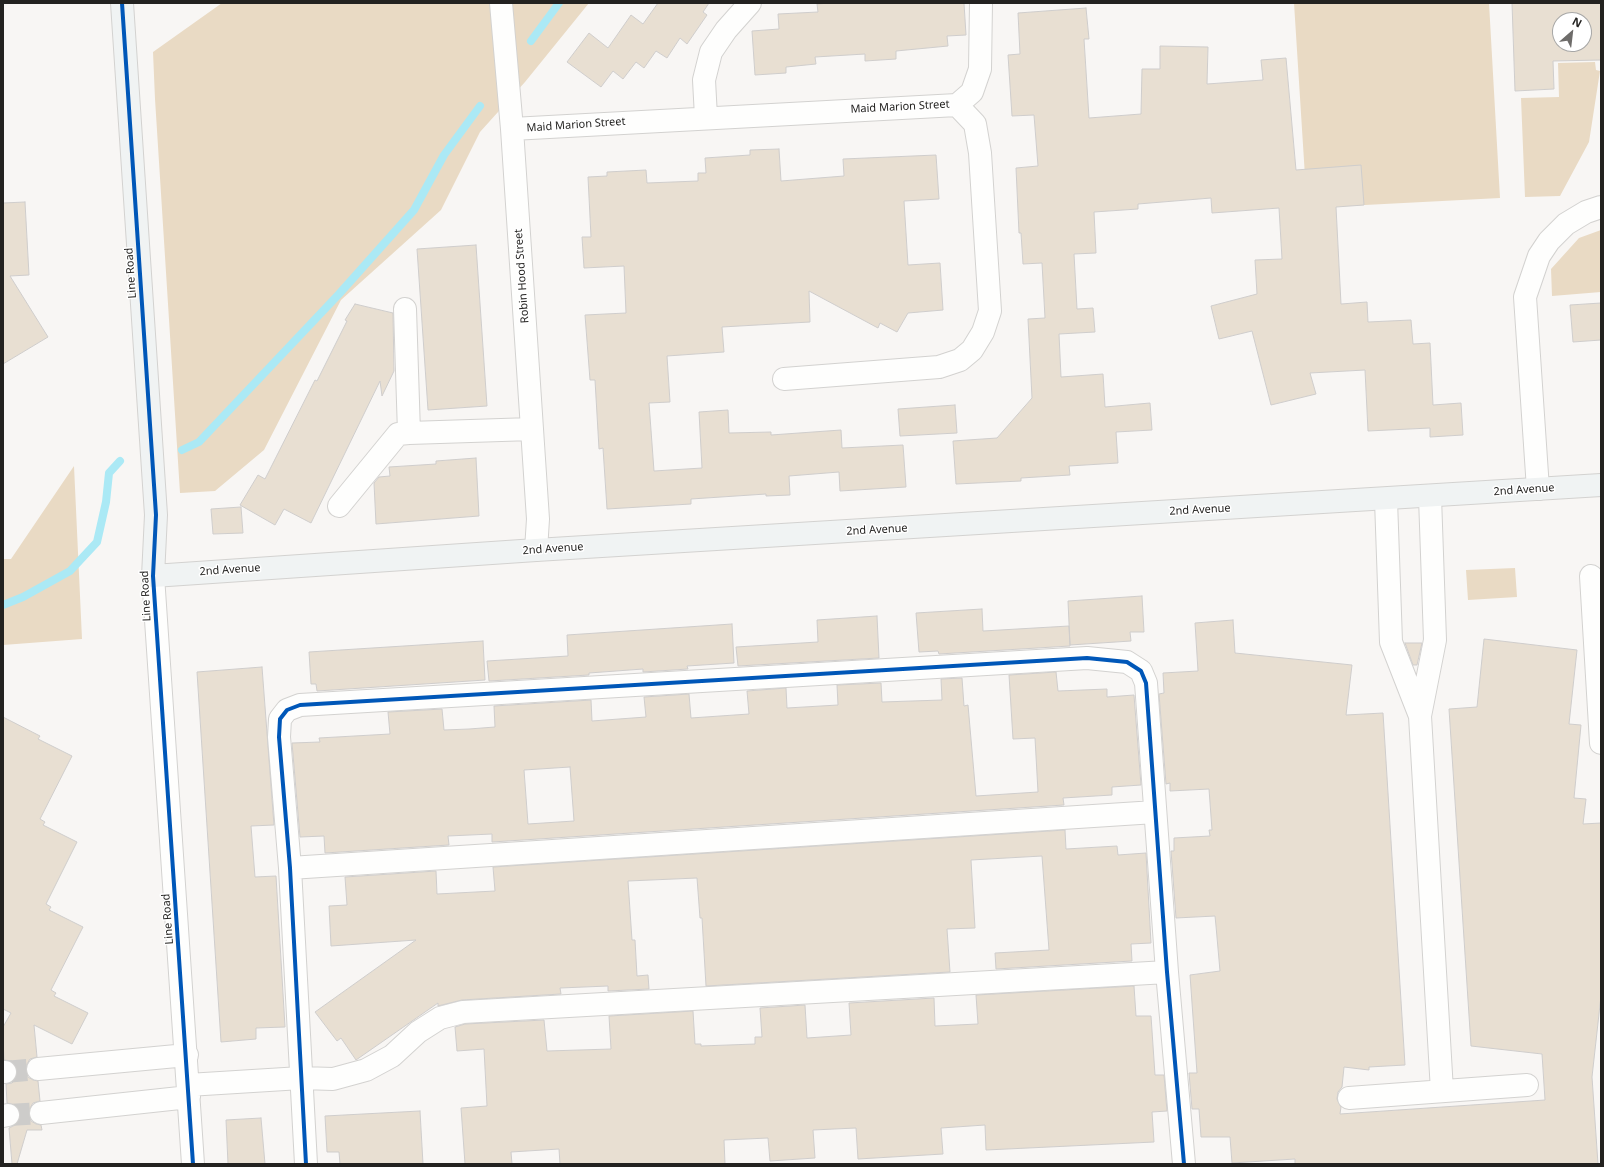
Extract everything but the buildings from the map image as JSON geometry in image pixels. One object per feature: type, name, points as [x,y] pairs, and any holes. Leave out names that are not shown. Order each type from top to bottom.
[{"type":"street","name":"Line Road","points":[[122,3],[156,515],[153,576],[187,1055],[193,1164]]},
{"type":"street","name":"Robin Hood Street","points":[[501,3],[512,129],[538,519],[536,550]]},
{"type":"street","points":[[706,117],[704,80],[711,52],[726,30],[750,3]]},
{"type":"street","points":[[957,105],[972,92],[980,69],[981,3]]},
{"type":"street","name":"Maid Marion Street","points":[[512,129],[706,117],[957,105],[975,124],[980,153],[990,311],[983,332],[972,350],[960,360],[939,367],[784,378]]},
{"type":"street","points":[[1538,489],[1525,297],[1539,256],[1549,241],[1566,224],[1586,212],[1601,206]]},
{"type":"street","points":[[405,310],[409,433]]},
{"type":"street","points":[[339,506],[398,434],[532,429]]},
{"type":"street","name":"2nd Avenue","points":[[153,576],[536,550],[1386,500],[1601,485]]},
{"type":"street","points":[[1430,497],[1435,640],[1420,716],[1442,1091]]},
{"type":"street","points":[[1386,500],[1391,642],[1420,716]]},
{"type":"street","points":[[1591,576],[1601,743]]},
{"type":"street","points":[[306,1164],[300,1078],[290,868],[279,737],[280,719],[287,710],[300,705],[1087,658],[1128,662],[1141,671],[1146,683],[1167,972],[1184,1164]]},
{"type":"street","points":[[290,868],[1155,812]]},
{"type":"street","points":[[41,1113],[189,1091],[300,1078],[333,1079],[366,1070],[392,1056],[418,1032],[440,1018],[463,1012],[1167,972]]},
{"type":"street","points":[[38,1069],[187,1055]]},
{"type":"street","points":[[1349,1098],[1527,1086]]},
{"type":"shaded area","points":[[222,3],[589,3],[525,82],[480,132],[441,210],[341,300],[264,450],[215,491],[180,493],[153,52]]},
{"type":"shaded area","points":[[1294,3],[1489,3],[1500,198],[1307,208]]},
{"type":"shaded area","points":[[1595,62],[1596,70],[1600,71],[1589,142],[1560,196],[1525,197],[1521,98],[1559,97],[1558,63]]},
{"type":"shaded area","points":[[1601,230],[1601,292],[1552,296],[1551,269],[1579,238]]},
{"type":"shaded area","points":[[74,466],[82,639],[3,645],[3,559],[11,559]]},
{"type":"shaded area","points":[[1515,568],[1517,597],[1468,600],[1466,570]]},
{"type":"waterway","points":[[531,41],[559,3]]},
{"type":"waterway","points":[[182,450],[199,442],[339,294],[414,210],[444,155],[480,106]]},
{"type":"waterway","points":[[3,605],[23,597],[70,571],[97,542],[106,502],[109,473],[120,461]]},
{"type":"tunnel","points":[[5,1072],[38,1069]]},
{"type":"tunnel","points":[[8,1115],[41,1113]]},
{"type":"cycle path","points":[[122,3],[156,515],[153,576],[193,1164]]},
{"type":"cycle path","points":[[306,1164],[290,868],[279,737],[280,719],[287,710],[300,705],[1087,658],[1127,662],[1141,671],[1146,683],[1167,972],[1184,1164]]}]
